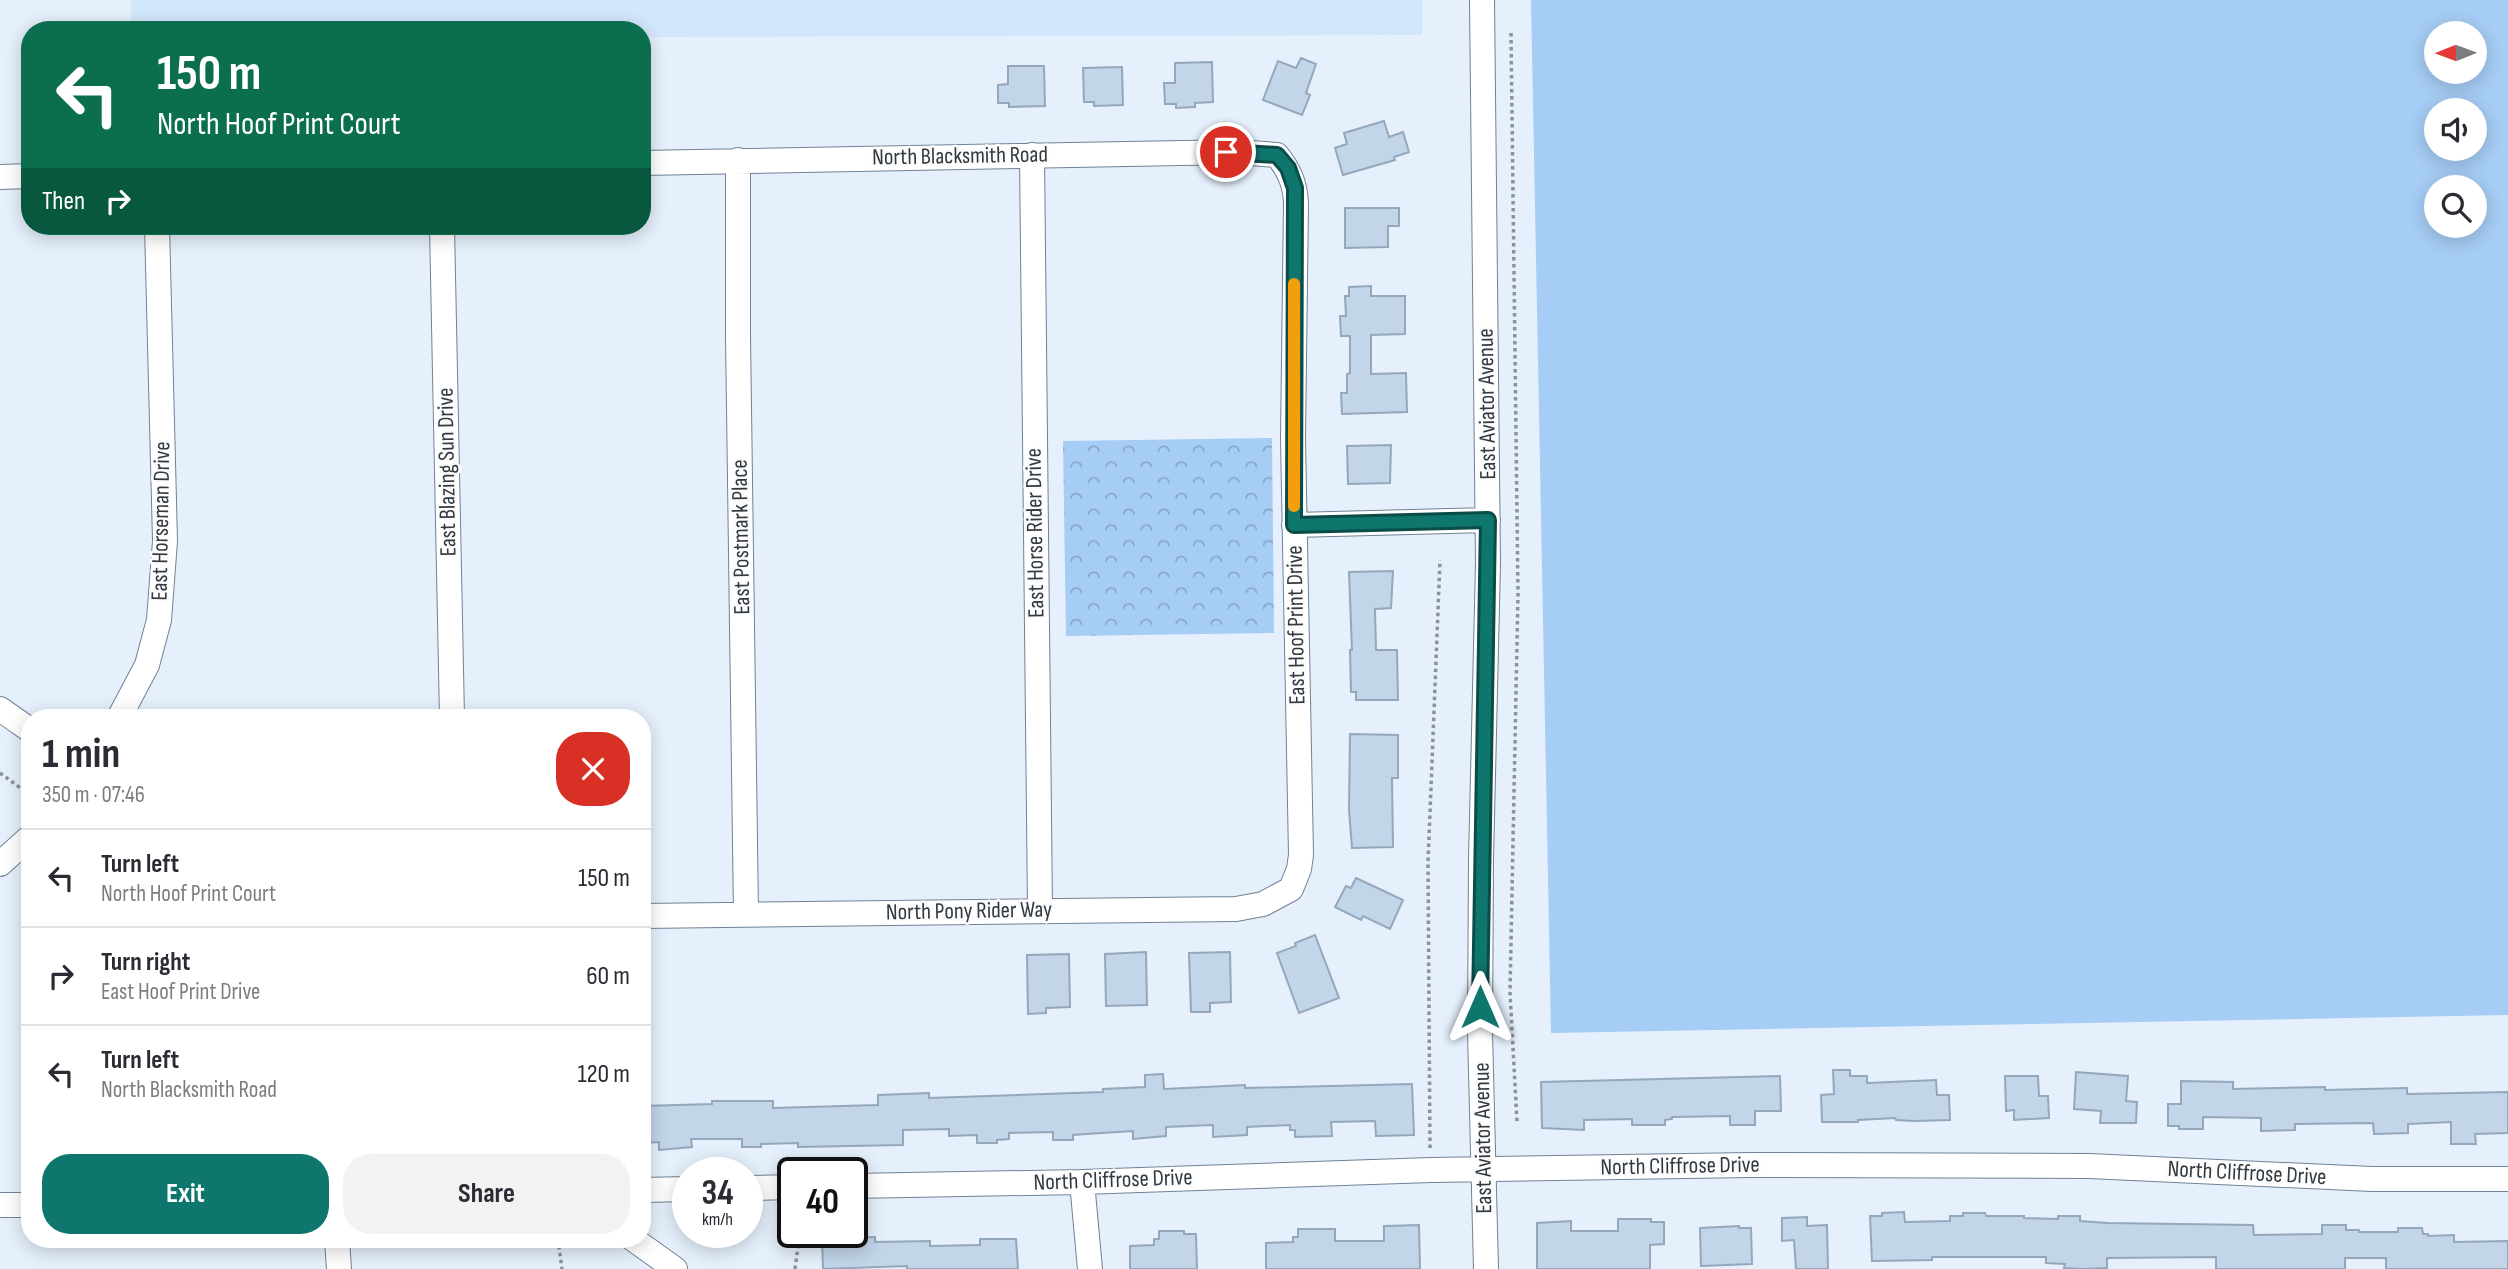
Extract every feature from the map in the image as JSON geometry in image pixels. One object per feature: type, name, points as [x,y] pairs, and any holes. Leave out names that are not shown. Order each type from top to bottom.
[{"type":"street","name":"East Aviator Avenue","points":[[1482,0],[1488,520],[1480,928],[1486,1269]]},
{"type":"street","name":"North Blacksmith Road","points":[[651,163],[1238,152],[1277,155]]},
{"type":"street","name":"East Horse Rider Drive","points":[[1032,155],[1040,910]]},
{"type":"street","name":"East Hoof Print Drive","points":[[1277,155],[1288,168],[1295,188],[1294,525],[1301,855],[1291,889]]},
{"type":"street","name":"East Postmark Place","points":[[738,160],[746,915]]},
{"type":"street","points":[[0,177],[21,176]]},
{"type":"street","name":"East Horseman Drive","points":[[124,709],[147,665],[159,620],[165,541],[158,235]]},
{"type":"street","name":"East Blazing Sun Drive","points":[[442,235],[452,709]]},
{"type":"street","points":[[1294,525],[1488,520]]},
{"type":"street","points":[[0,709],[21,724]]},
{"type":"street","points":[[0,864],[21,845]]},
{"type":"street","name":"North Pony Rider Way","points":[[651,916],[1236,909],[1263,904],[1291,889]]},
{"type":"street","name":"North Cliffrose Drive","points":[[868,1186],[1484,1169],[1752,1165],[2076,1166],[2372,1179],[2508,1179]]},
{"type":"street","points":[[1082,1182],[1090,1269]]},
{"type":"street","points":[[651,1190],[672,1189]]},
{"type":"street","points":[[0,1205],[21,1205]]},
{"type":"street","points":[[338,1248],[339,1269]]},
{"type":"street","points":[[646,1248],[675,1269]]},
{"type":"path","points":[[1511,33],[1518,594],[1510,992],[1517,1122]]},
{"type":"path","points":[[1431,1153],[1428,863],[1440,561]]},
{"type":"path","points":[[0,773],[21,788]]},
{"type":"path","points":[[559,1248],[562,1269]]},
{"type":"path","points":[[795,1269],[798,1248]]},
{"type":"shaded area","points":[[131,0],[1422,0],[1422,35],[651,37],[651,21],[131,21]]},
{"type":"green space","points":[[1531,0],[2508,0],[2508,1015],[1551,1033]]},
{"type":"green space","points":[[1272,438],[1274,633],[1066,636],[1063,441]]},
{"type":"building","points":[[1301,58],[1316,64],[1306,93],[1310,95],[1302,115],[1263,100],[1278,61],[1296,68]]},
{"type":"building","points":[[1212,62],[1213,102],[1176,108],[1176,104],[1165,104],[1164,83],[1175,83],[1175,63]]},
{"type":"building","points":[[1008,66],[1044,66],[1045,106],[1009,107],[1009,103],[998,103],[998,85],[1008,84]]},
{"type":"building","points":[[1122,67],[1123,105],[1094,106],[1094,102],[1084,102],[1083,68]]},
{"type":"building","points":[[1384,121],[1389,137],[1403,132],[1409,152],[1394,157],[1395,160],[1343,175],[1335,148],[1347,144],[1344,133]]},
{"type":"building","points":[[1345,208],[1399,208],[1399,226],[1388,226],[1388,247],[1345,248]]},
{"type":"building","points":[[1371,286],[1371,296],[1405,296],[1405,334],[1371,335],[1371,374],[1406,373],[1407,412],[1342,414],[1341,393],[1347,393],[1347,374],[1350,373],[1350,336],[1341,336],[1340,316],[1346,316],[1345,296],[1349,296],[1349,287]]},
{"type":"building","points":[[1391,445],[1390,483],[1348,484],[1347,446]]},
{"type":"building","points":[[1393,571],[1391,608],[1375,609],[1376,650],[1397,650],[1398,700],[1356,700],[1356,692],[1351,692],[1349,572]]},
{"type":"building","points":[[1350,734],[1398,735],[1398,778],[1392,778],[1393,847],[1352,848],[1349,810]]},
{"type":"building","points":[[1356,878],[1403,900],[1390,929],[1363,916],[1361,920],[1335,907],[1346,886],[1351,888]]},
{"type":"building","points":[[1315,935],[1339,998],[1299,1013],[1277,953]]},
{"type":"building","points":[[1146,952],[1147,1005],[1106,1006],[1105,954]]},
{"type":"building","points":[[1230,952],[1231,1002],[1210,1003],[1210,1012],[1191,1012],[1189,953]]},
{"type":"building","points":[[1069,954],[1070,1007],[1046,1008],[1046,1013],[1028,1014],[1027,955]]},
{"type":"building","points":[[1833,1070],[1850,1070],[1850,1076],[1867,1076],[1867,1083],[1936,1080],[1937,1095],[1949,1095],[1950,1120],[1914,1121],[1895,1118],[1822,1122],[1821,1095],[1834,1094]]},
{"type":"building","points":[[2076,1072],[2128,1076],[2126,1101],[2137,1102],[2136,1123],[2100,1123],[2101,1111],[2074,1109]]},
{"type":"building","points":[[1163,1074],[1164,1089],[1245,1085],[1245,1088],[1412,1084],[1414,1135],[1376,1136],[1375,1121],[1331,1122],[1332,1136],[1295,1137],[1295,1130],[1290,1130],[1290,1125],[1247,1127],[1247,1135],[1213,1137],[1213,1125],[1166,1127],[1166,1136],[1133,1139],[1133,1131],[1073,1135],[1073,1140],[1053,1140],[1053,1132],[1009,1133],[1009,1139],[997,1140],[997,1143],[977,1143],[977,1135],[949,1136],[949,1129],[903,1130],[903,1145],[798,1147],[798,1143],[742,1147],[742,1139],[691,1139],[692,1147],[659,1150],[659,1142],[651,1142],[651,1106],[712,1104],[712,1101],[773,1101],[773,1108],[878,1105],[878,1095],[929,1093],[929,1098],[1103,1092],[1103,1089],[1145,1087],[1145,1075]]},
{"type":"building","points":[[1780,1076],[1781,1111],[1755,1111],[1755,1125],[1730,1125],[1730,1116],[1672,1117],[1665,1120],[1665,1125],[1632,1125],[1632,1119],[1584,1120],[1584,1130],[1542,1128],[1541,1082]]},
{"type":"building","points":[[2005,1076],[2038,1076],[2039,1096],[2048,1096],[2049,1118],[2014,1120],[2014,1110],[2006,1111]]},
{"type":"building","points":[[2181,1081],[2233,1082],[2233,1089],[2407,1088],[2407,1094],[2508,1092],[2508,1133],[2475,1134],[2476,1144],[2451,1144],[2451,1122],[2408,1124],[2408,1133],[2374,1134],[2373,1123],[2295,1124],[2295,1130],[2261,1131],[2261,1118],[2203,1117],[2203,1129],[2179,1129],[2179,1126],[2168,1126],[2168,1104],[2181,1104]]},
{"type":"building","points":[[1904,1212],[1905,1222],[1950,1221],[1950,1216],[1963,1216],[1963,1213],[1985,1213],[1986,1216],[2024,1218],[2058,1219],[2058,1216],[2080,1216],[2080,1221],[2108,1223],[2253,1225],[2254,1235],[2322,1234],[2322,1225],[2346,1225],[2346,1230],[2359,1232],[2398,1232],[2398,1228],[2422,1228],[2423,1234],[2428,1236],[2454,1235],[2454,1242],[2508,1241],[2508,1269],[2386,1269],[2386,1258],[2345,1258],[2345,1269],[2216,1269],[2216,1257],[2107,1258],[2107,1268],[2082,1269],[2064,1268],[2065,1264],[2046,1263],[2046,1257],[1932,1257],[1932,1260],[1872,1261],[1870,1216]]},
{"type":"building","points":[[1807,1217],[1807,1226],[1827,1225],[1828,1269],[1796,1269],[1794,1240],[1782,1241],[1782,1218]]},
{"type":"building","points":[[1618,1219],[1651,1219],[1651,1222],[1664,1222],[1664,1244],[1650,1245],[1650,1269],[1537,1269],[1537,1223],[1571,1221],[1571,1231],[1618,1231]]},
{"type":"building","points":[[1419,1225],[1420,1269],[1266,1269],[1266,1243],[1293,1242],[1293,1237],[1298,1237],[1298,1229],[1335,1229],[1335,1241],[1384,1241],[1384,1226]]},
{"type":"building","points":[[1700,1228],[1751,1228],[1752,1264],[1701,1266]]},
{"type":"building","points":[[1159,1231],[1196,1234],[1197,1269],[1130,1269],[1130,1246],[1154,1245],[1154,1239],[1159,1239]]},
{"type":"building","points":[[868,1237],[875,1237],[875,1242],[930,1241],[930,1246],[980,1245],[980,1239],[1016,1239],[1018,1269],[907,1269],[907,1266],[823,1269],[822,1248],[868,1248]]},
{"type":"slow traffic","points":[[1294,284],[1294,506]]},
{"type":"route","points":[[1226,152],[1277,155],[1288,168],[1295,188],[1294,525],[1488,520],[1480,1007]]}]
